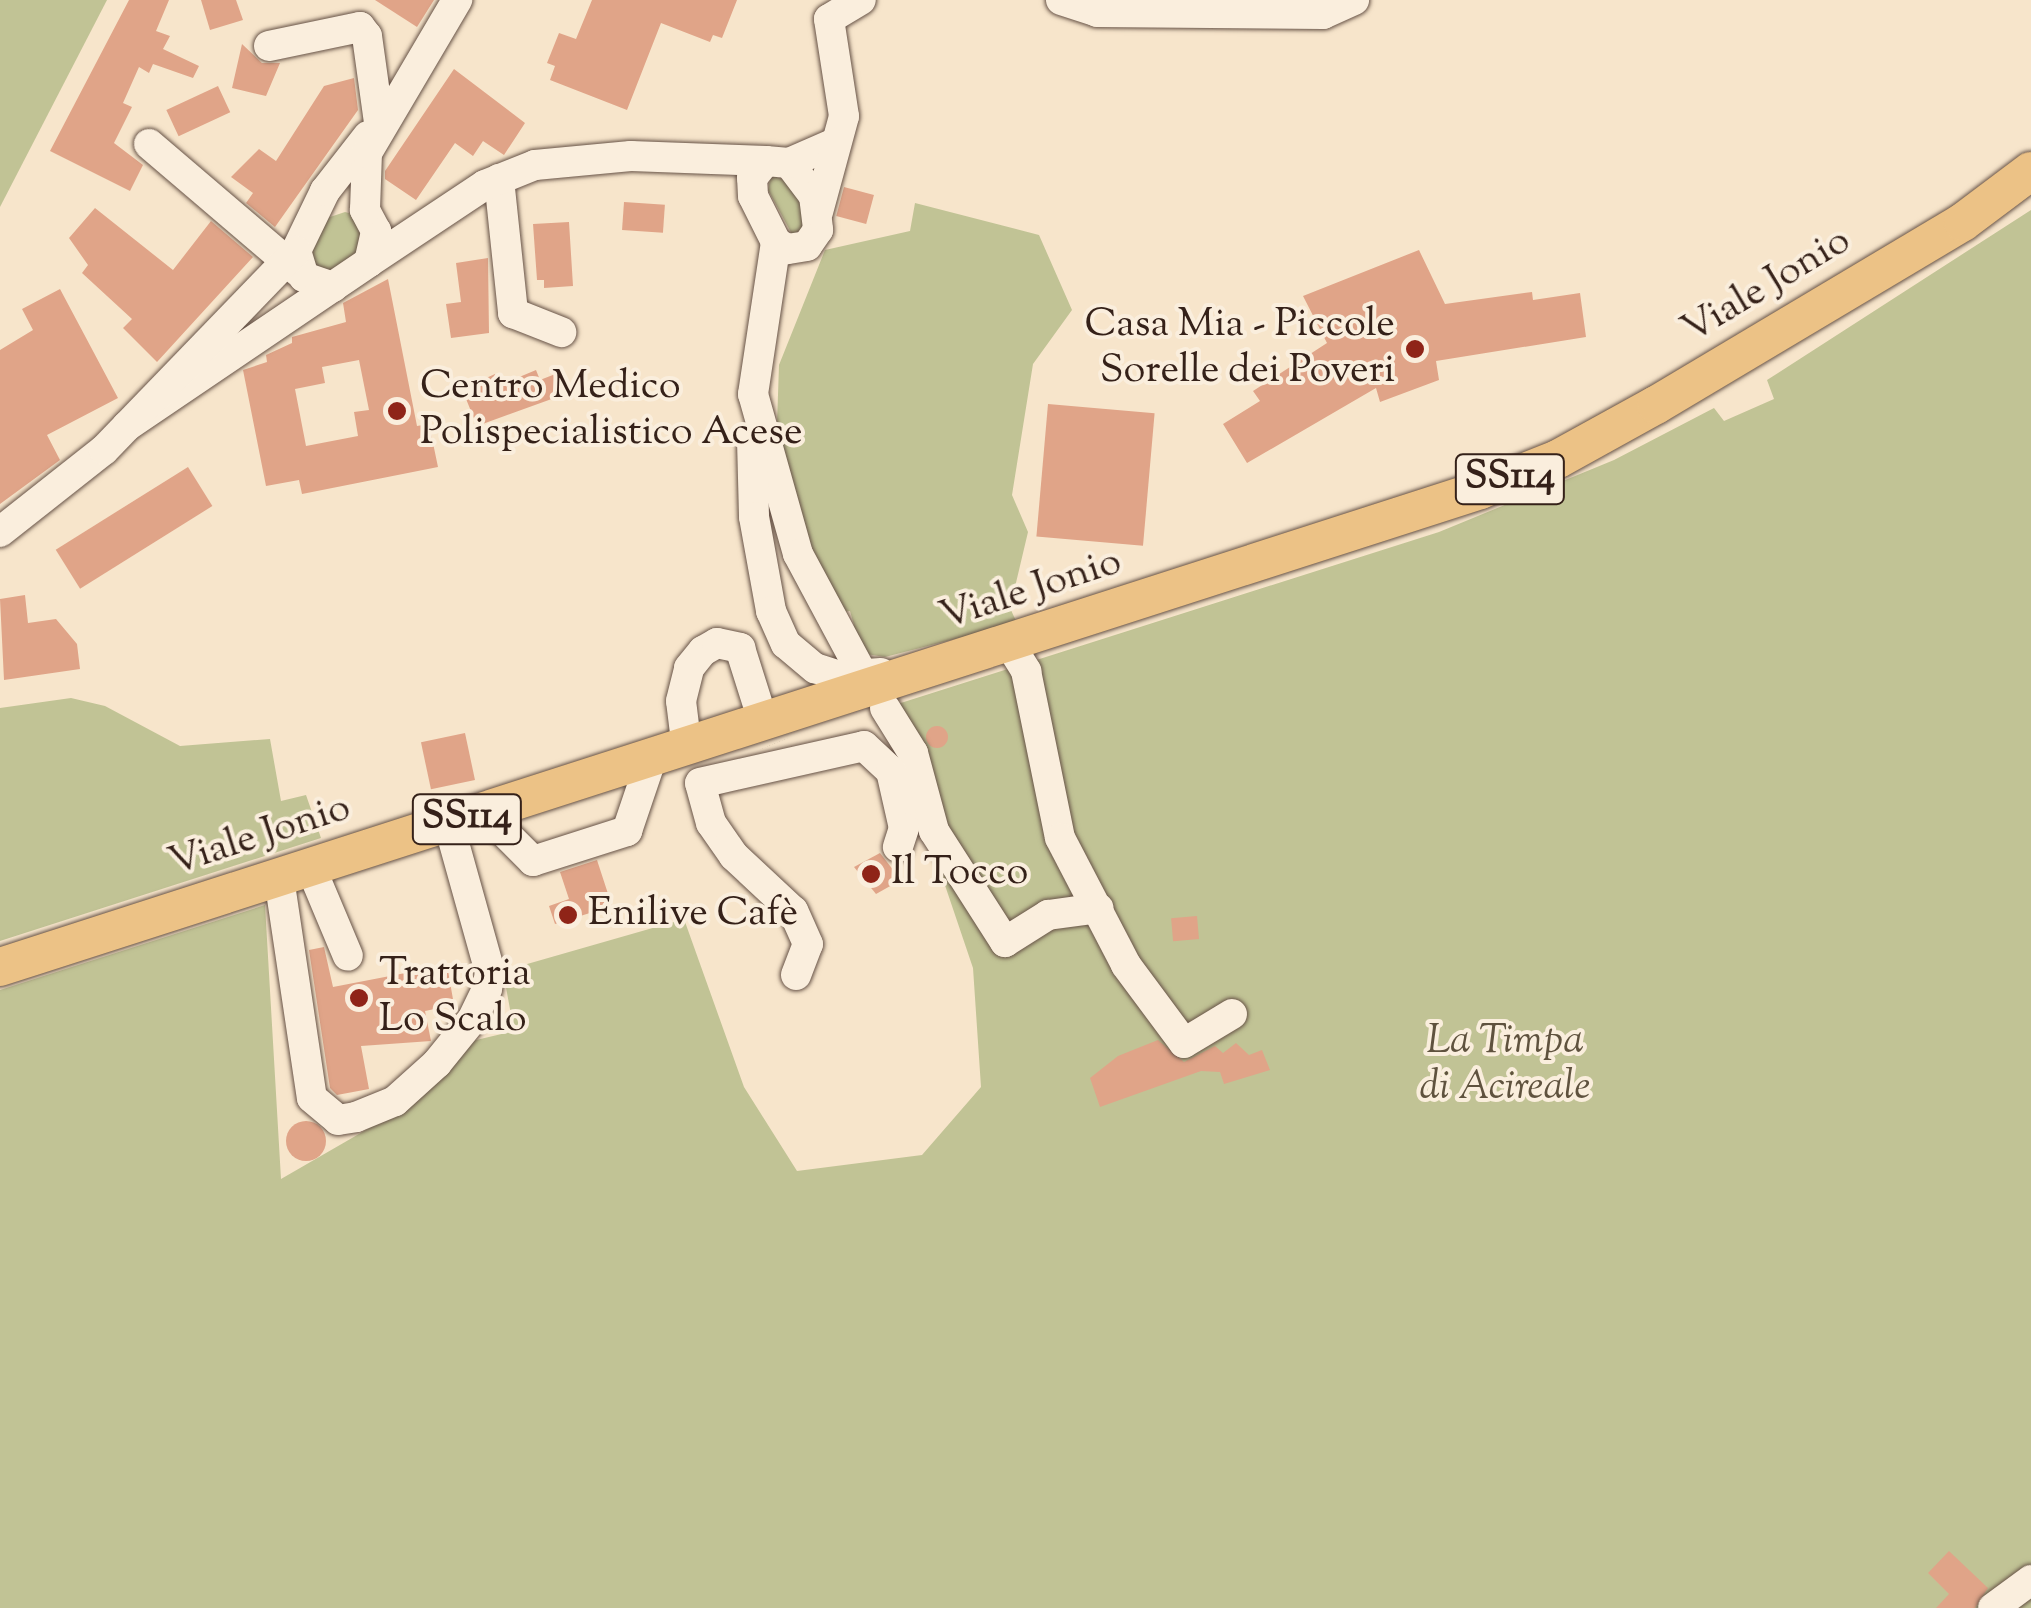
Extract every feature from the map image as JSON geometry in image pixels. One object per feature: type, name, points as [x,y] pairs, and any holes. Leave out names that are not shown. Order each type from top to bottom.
[{"type":"main road","name":"Viale Jonio","points":[[0,966],[934,670],[1558,460],[1964,222],[2031,171]]},
{"type":"street","points":[[127,426],[305,269],[310,219],[354,148],[377,126],[457,0]]},
{"type":"street","points":[[770,310],[807,246],[844,116],[824,10],[862,0]]},
{"type":"street","points":[[1062,0],[1097,12],[1323,14],[1354,0]]},
{"type":"street","points":[[269,46],[360,27],[367,36],[377,126],[362,180],[376,231],[369,262]]},
{"type":"street","points":[[753,196],[752,178],[777,162],[835,143]]},
{"type":"street","points":[[149,144],[305,269]]},
{"type":"street","points":[[0,532],[37,508],[305,269],[369,262],[422,223],[499,179],[578,159],[777,162],[804,176],[818,212]]},
{"type":"street","points":[[699,162],[733,176],[753,196],[776,242],[787,249],[807,246]]},
{"type":"street","points":[[499,179],[513,313],[560,332]]},
{"type":"street","points":[[310,219],[333,204],[422,223]]},
{"type":"street","points":[[776,242],[770,310],[753,394],[754,517],[771,612],[786,644],[815,668],[840,676],[934,670]]},
{"type":"street","points":[[753,394],[798,554],[858,666]]},
{"type":"street","points":[[485,813],[532,861],[626,831],[669,755],[689,668],[704,651],[717,643],[740,648],[757,702]]},
{"type":"street","points":[[1010,645],[1026,672],[1060,838],[1126,965],[1184,1043],[1232,1014]]},
{"type":"street","points":[[886,708],[913,754],[934,830],[1005,942],[1048,914],[1099,908]]},
{"type":"street","points":[[796,975],[808,944],[793,912],[734,856],[711,823],[700,783],[778,754],[864,746],[891,771],[904,828],[898,847]]},
{"type":"street","points":[[295,873],[312,1098],[338,1120],[356,1117],[395,1101],[438,1063],[472,1020],[487,989],[490,972],[448,824]]},
{"type":"street","points":[[295,873],[348,956]]},
{"type":"street","points":[[1993,1608],[2031,1580]]},
{"type":"green space","points":[[0,0],[107,0],[0,207]]},
{"type":"green space","points":[[771,175],[795,184],[806,227],[793,236],[768,190]]},
{"type":"green space","points":[[915,203],[1039,235],[1072,310],[1033,364],[1012,495],[1028,532],[1010,608],[1017,623],[885,657],[860,653],[844,631],[854,625],[850,611],[833,613],[814,564],[777,424],[779,365],[825,250],[910,231]]},
{"type":"green space","name":"La Timpa di Acireale","points":[[2031,210],[2031,1608],[0,1608],[0,990],[265,905],[281,1179],[397,1112],[472,1041],[514,1031],[503,971],[684,919],[744,1087],[797,1171],[922,1155],[981,1087],[973,968],[885,708],[1439,532],[1614,460],[1714,408],[1724,421],[1774,399],[1767,380]]},
{"type":"green space","points":[[345,212],[356,215],[366,245],[333,275],[315,269],[311,239],[327,218]]},
{"type":"green space","points":[[71,698],[105,706],[180,746],[270,739],[281,801],[306,795],[321,838],[0,941],[0,708]]},
{"type":"building","points":[[129,0],[169,0],[156,31],[170,36],[163,49],[199,66],[193,78],[153,64],[149,73],[139,67],[123,103],[132,107],[114,143],[143,165],[130,191],[50,151]]},
{"type":"building","points":[[201,0],[236,0],[243,20],[210,30]]},
{"type":"building","points":[[375,0],[434,0],[417,27]]},
{"type":"building","points":[[592,0],[737,0],[722,38],[713,35],[710,42],[661,23],[627,110],[550,80],[555,66],[547,63],[559,33],[576,39]]},
{"type":"building","points":[[242,44],[262,63],[280,63],[266,96],[232,88]]},
{"type":"building","points":[[454,69],[525,123],[504,155],[483,141],[473,156],[455,143],[416,200],[385,179],[385,171]]},
{"type":"building","points":[[354,78],[358,110],[275,227],[246,203],[253,193],[231,177],[259,149],[276,161],[324,86]]},
{"type":"building","points":[[218,86],[230,112],[179,136],[166,110]]},
{"type":"building","points":[[844,187],[874,195],[866,224],[836,216]]},
{"type":"building","points":[[624,202],[665,205],[663,233],[622,230]]},
{"type":"building","points":[[95,208],[173,270],[211,221],[253,257],[157,362],[123,328],[132,319],[82,273],[88,265],[69,238]]},
{"type":"building","points":[[569,222],[573,286],[544,288],[544,280],[537,280],[533,224]]},
{"type":"building","name":"Casa Mia - Piccole Sorelle dei Poveri","points":[[1419,250],[1445,304],[1532,292],[1533,300],[1580,293],[1586,337],[1436,361],[1439,380],[1380,402],[1376,388],[1247,463],[1223,424],[1260,401],[1253,391],[1327,343],[1303,296]]},
{"type":"building","points":[[488,258],[489,333],[451,338],[446,304],[461,302],[456,263]]},
{"type":"building","points":[[388,279],[417,426],[429,424],[438,467],[302,494],[299,480],[266,486],[243,370],[267,362],[266,355],[292,343],[292,337],[346,322],[343,303]],"holes":[[[359,360],[369,410],[354,412],[358,436],[306,446],[295,389],[325,383],[322,367]]]},
{"type":"building","points":[[60,289],[118,398],[47,435],[60,460],[0,504],[0,350],[33,330],[22,309]]},
{"type":"building","points":[[536,370],[540,380],[563,371],[571,392],[477,426],[462,389],[495,374],[500,385]]},
{"type":"building","points":[[1048,404],[1155,413],[1143,546],[1036,536]]},
{"type":"building","points":[[188,467],[212,506],[80,589],[56,550]]},
{"type":"building","points":[[25,595],[28,623],[56,619],[77,644],[80,669],[4,680],[0,599]]},
{"type":"building","points":[[937,726],[945,729],[945,745],[937,748],[929,745],[926,737],[929,729]]},
{"type":"building","points":[[465,733],[475,780],[431,789],[421,742]]},
{"type":"building","points":[[880,853],[901,880],[876,894],[854,867]]},
{"type":"building","points":[[597,860],[612,906],[555,924],[549,906],[569,899],[560,872]]},
{"type":"building","points":[[1197,916],[1199,939],[1173,941],[1171,918]]},
{"type":"building","points":[[324,947],[333,987],[447,965],[454,1005],[425,1011],[431,1041],[361,1046],[369,1089],[337,1095],[330,1088],[309,950]]},
{"type":"building","points":[[1158,1040],[1184,1062],[1215,1046],[1223,1053],[1236,1043],[1249,1055],[1262,1050],[1270,1070],[1224,1084],[1220,1072],[1201,1071],[1100,1107],[1090,1078],[1118,1056]]},
{"type":"building","points":[[306,1121],[320,1127],[326,1141],[320,1155],[306,1161],[292,1155],[286,1141],[292,1127]]},
{"type":"building","points":[[1949,1551],[1988,1588],[1975,1608],[1936,1608],[1949,1594],[1928,1573]]},
{"type":"tunnel","points":[[757,702],[774,744]]},
{"type":"place","name":"Casa Mia - Piccole Sorelle dei Poveri","points":[[1415,349]]},
{"type":"place","name":"Centro Medico Polispecialistico Acese","points":[[397,411]]},
{"type":"place","name":"Il Tocco","points":[[871,874]]},
{"type":"place","name":"Enilive Cafè","points":[[568,915]]},
{"type":"place","name":"Trattoria Lo Scalo","points":[[359,998]]}]
